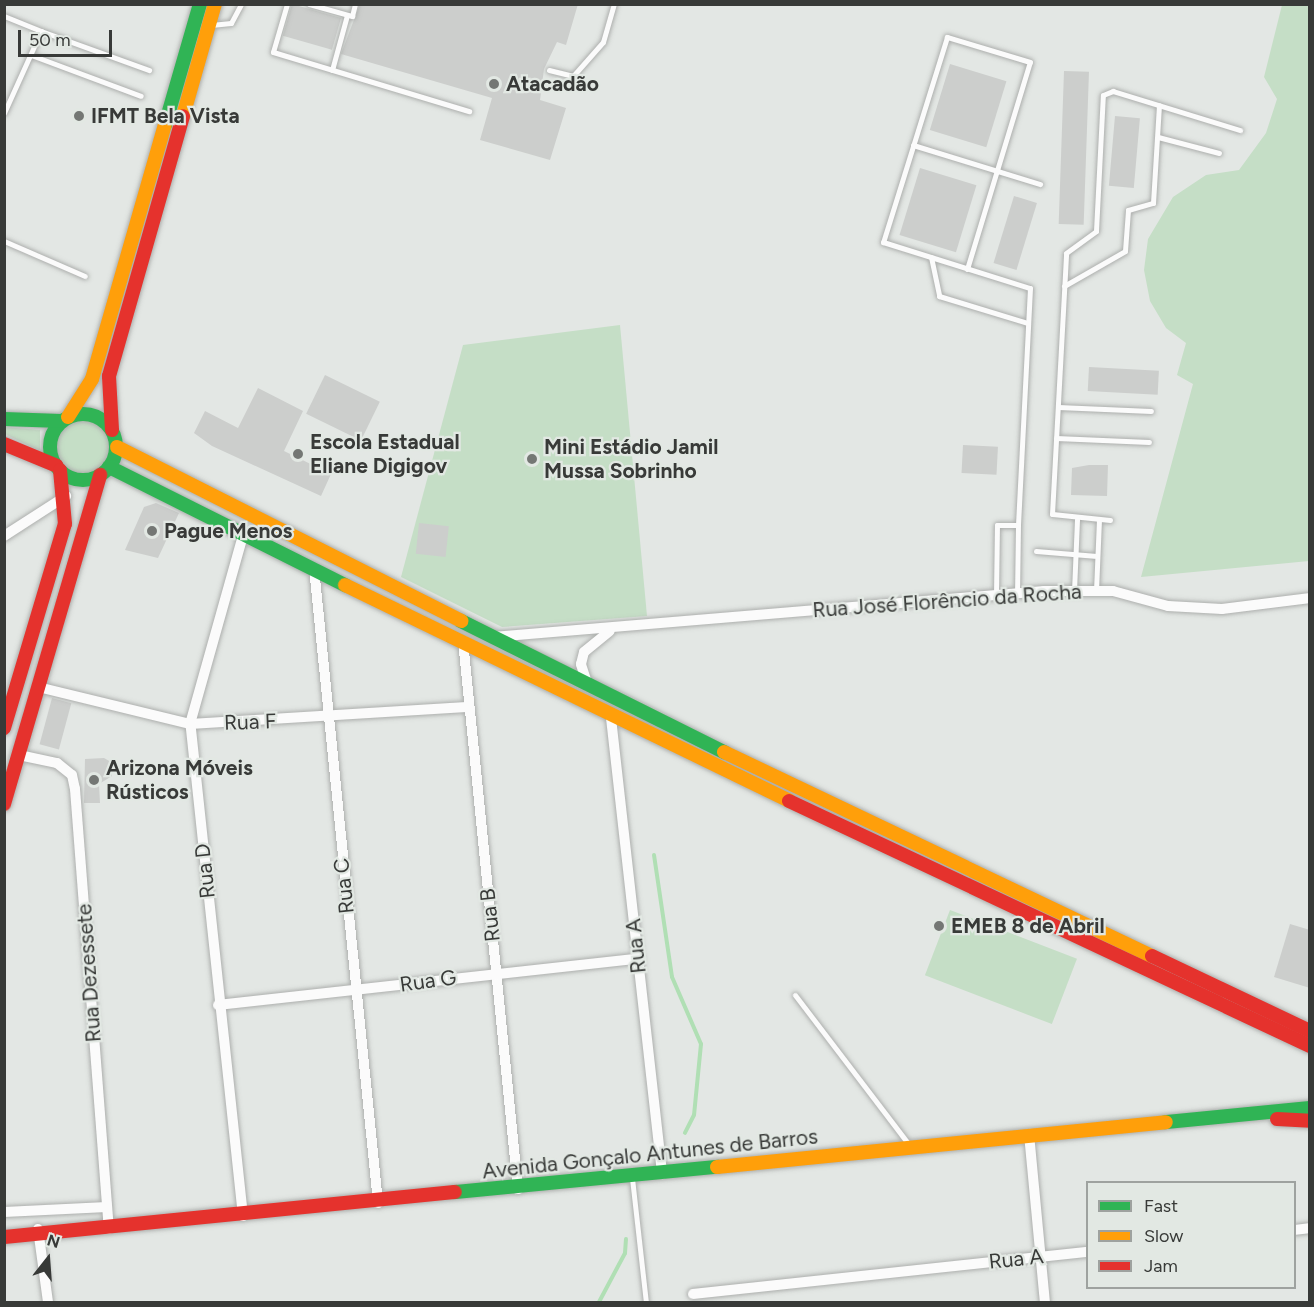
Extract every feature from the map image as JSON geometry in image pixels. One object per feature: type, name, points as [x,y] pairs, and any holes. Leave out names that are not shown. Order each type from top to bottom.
[{"type":"main road","points":[[4,728],[65,524],[66,496],[50,442],[93,379],[200,4]]},
{"type":"main road","points":[[4,804],[105,471],[117,447],[112,430],[109,376],[215,4]]},
{"type":"main road","points":[[4,419],[29,424],[93,415],[112,430]]},
{"type":"main road","points":[[4,444],[79,479],[105,471],[244,532],[611,718],[1310,1046]]},
{"type":"main road","points":[[117,447],[588,686],[1310,1031]]},
{"type":"main road","name":"Avenida Gonçalo Antunes de Barros","points":[[4,1229],[44,1231],[108,1229],[632,1179],[1029,1134],[1250,1118],[1310,1108]]},
{"type":"main road","name":"Avenida Gonçalo Antunes de Barros","points":[[1250,1118],[1310,1121]]},
{"type":"main road","name":"Avenida Gonçalo Antunes de Barros","points":[[4,1237],[44,1231]]},
{"type":"street","points":[[4,536],[66,496]]},
{"type":"street","name":"Rua D","points":[[243,1216],[218,1005],[190,724],[244,532]]},
{"type":"street","name":"Rua C","points":[[314,568],[378,1203]]},
{"type":"street","name":"Rua José Florêncio da Rocha","points":[[491,638],[1017,593],[1096,591],[1168,606],[1222,609],[1310,598]]},
{"type":"street","points":[[588,686],[581,664],[584,652],[619,627]]},
{"type":"street","name":"Rua B","points":[[463,641],[466,707],[518,1189]]},
{"type":"street","name":"Rua F","points":[[38,687],[190,724],[328,719],[466,707]]},
{"type":"street","name":"Rua A","points":[[611,718],[662,1174]]},
{"type":"street","name":"Rua Dezessete","points":[[19,755],[57,763],[72,776],[75,789],[108,1229]]},
{"type":"street","name":"Rua G","points":[[218,1005],[496,972],[638,959]]},
{"type":"street","points":[[1029,1134],[1045,1302]]},
{"type":"street","points":[[4,1212],[107,1207]]},
{"type":"street","points":[[44,1231],[48,1302]]},
{"type":"street","name":"Rua A","points":[[693,1294],[1086,1252]]},
{"type":"lane","points":[[209,25],[231,23],[241,4]]},
{"type":"lane","points":[[287,4],[273,52],[469,111]]},
{"type":"lane","points":[[309,4],[352,16],[355,4]]},
{"type":"lane","points":[[549,70],[573,76],[603,42],[614,4]]},
{"type":"lane","points":[[332,70],[347,15]]},
{"type":"lane","points":[[4,16],[149,70]]},
{"type":"lane","points":[[4,113],[42,30]]},
{"type":"lane","points":[[967,268],[1030,62],[947,37],[883,242],[1030,288],[1018,525],[1017,593]]},
{"type":"lane","points":[[31,55],[141,96]]},
{"type":"lane","points":[[1110,520],[1077,519],[1052,515],[1067,249],[1096,231],[1103,95],[1113,91],[1240,130]]},
{"type":"lane","points":[[1064,286],[1126,249],[1128,210],[1148,207],[1155,199],[1159,105]]},
{"type":"lane","points":[[1158,137],[1219,153]]},
{"type":"lane","points":[[914,145],[1040,184]]},
{"type":"lane","points":[[4,242],[85,276]]},
{"type":"lane","points":[[931,257],[939,296],[1028,322]]},
{"type":"lane","points":[[1058,407],[1151,411]]},
{"type":"lane","points":[[1056,438],[1149,442]]},
{"type":"lane","points":[[1074,591],[1077,519]]},
{"type":"lane","points":[[1096,591],[1099,520]]},
{"type":"lane","points":[[996,595],[997,525],[1018,525]]},
{"type":"lane","points":[[1036,551],[1097,556]]},
{"type":"lane","points":[[795,995],[911,1147]]},
{"type":"lane","points":[[632,1179],[646,1302]]},
{"type":"green space","points":[[1282,5],[1310,5],[1309,561],[1141,577],[1193,384],[1177,375],[1186,343],[1166,328],[1150,301],[1144,270],[1148,239],[1173,197],[1206,175],[1239,170],[1266,133],[1277,99],[1264,77]]},
{"type":"green space","name":"Mini Estádio Jamil Mussa Sobrinho","points":[[620,325],[647,616],[502,627],[401,577],[463,345]]},
{"type":"green space","points":[[76,420],[88,420],[98,424],[106,432],[110,448],[106,464],[98,472],[88,476],[76,476],[66,472],[58,464],[54,454],[54,442],[58,432],[66,424]]},
{"type":"green space","points":[[4,427],[40,430],[40,451],[5,434]]},
{"type":"green space","points":[[950,910],[1077,959],[1052,1024],[925,975]]},
{"type":"building","points":[[292,4],[341,18],[332,50],[283,36]]},
{"type":"building","name":"Atacadão","points":[[360,4],[578,4],[566,45],[557,42],[544,69],[540,100],[566,108],[550,160],[480,140],[492,98],[341,54]]},
{"type":"building","points":[[950,64],[1006,81],[986,147],[930,130]]},
{"type":"building","points":[[1064,71],[1089,72],[1084,225],[1059,224]]},
{"type":"building","points":[[1115,116],[1140,118],[1134,188],[1109,186]]},
{"type":"building","points":[[920,168],[976,185],[956,252],[900,235]]},
{"type":"building","points":[[1014,196],[1037,203],[1016,270],[994,263]]},
{"type":"building","points":[[1089,367],[1159,371],[1158,395],[1088,391]]},
{"type":"building","points":[[325,375],[380,402],[361,440],[306,414]]},
{"type":"building","points":[[258,388],[303,411],[284,451],[331,474],[321,496],[212,446],[194,433],[205,411],[238,428]]},
{"type":"building","points":[[963,445],[998,447],[996,475],[962,473]]},
{"type":"building","points":[[1108,465],[1107,496],[1071,495],[1072,468]]},
{"type":"building","name":"Pague Menos","points":[[156,503],[179,513],[158,558],[125,550],[144,507]]},
{"type":"building","points":[[419,523],[449,526],[446,557],[416,554]]},
{"type":"building","points":[[52,698],[71,703],[59,750],[40,744]]},
{"type":"building","name":"Arizona Móveis Rústicos","points":[[104,758],[111,762],[112,776],[99,784],[100,803],[84,803],[85,759]]},
{"type":"building","points":[[1290,924],[1310,930],[1310,988],[1274,977]]},
{"type":"waterway","points":[[654,855],[672,977],[701,1044],[694,1115],[685,1133]]},
{"type":"waterway","points":[[599,1302],[625,1253],[626,1239]]},
{"type":"traffic: fast","points":[[165,125],[200,4]]},
{"type":"traffic: fast","points":[[83,414],[96,416],[106,424],[114,434],[116,447],[114,460],[106,470],[96,478],[83,480],[70,478],[60,470],[52,460],[50,447],[52,434],[60,424],[70,416],[83,414]]},
{"type":"traffic: fast","points":[[4,419],[61,421]]},
{"type":"traffic: fast","points":[[109,467],[345,585]]},
{"type":"traffic: fast","points":[[461,621],[724,752]]},
{"type":"traffic: fast","points":[[1166,1122],[1310,1108]]},
{"type":"traffic: fast","points":[[455,1192],[717,1167]]},
{"type":"traffic: slow","points":[[183,116],[215,4]]},
{"type":"traffic: slow","points":[[68,417],[92,379],[165,125]]},
{"type":"traffic: slow","points":[[117,447],[461,621]]},
{"type":"traffic: slow","points":[[345,585],[789,801]]},
{"type":"traffic: slow","points":[[724,752],[1152,956]]},
{"type":"traffic: slow","points":[[717,1167],[1166,1122]]},
{"type":"traffic: jam","points":[[112,430],[109,376],[183,116]]},
{"type":"traffic: jam","points":[[4,444],[57,466]]},
{"type":"traffic: jam","points":[[4,728],[65,524],[60,470]]},
{"type":"traffic: jam","points":[[4,804],[100,475]]},
{"type":"traffic: jam","points":[[789,801],[1310,1046]]},
{"type":"traffic: jam","points":[[1152,956],[1310,1031]]},
{"type":"traffic: jam","points":[[1277,1119],[1310,1121]]},
{"type":"traffic: jam","points":[[4,1237],[455,1192]]},
{"type":"place","name":"Atacadão","points":[[494,84]]},
{"type":"place","name":"IFMT Bela Vista","points":[[79,116]]},
{"type":"place","name":"Escola Estadual Eliane Digigov","points":[[298,454]]},
{"type":"place","name":"Mini Estádio Jamil Mussa Sobrinho","points":[[532,459]]},
{"type":"place","name":"Pague Menos","points":[[152,531]]},
{"type":"place","name":"Arizona Móveis Rústicos","points":[[94,780]]},
{"type":"place","name":"EMEB 8 de Abril","points":[[939,926]]}]
